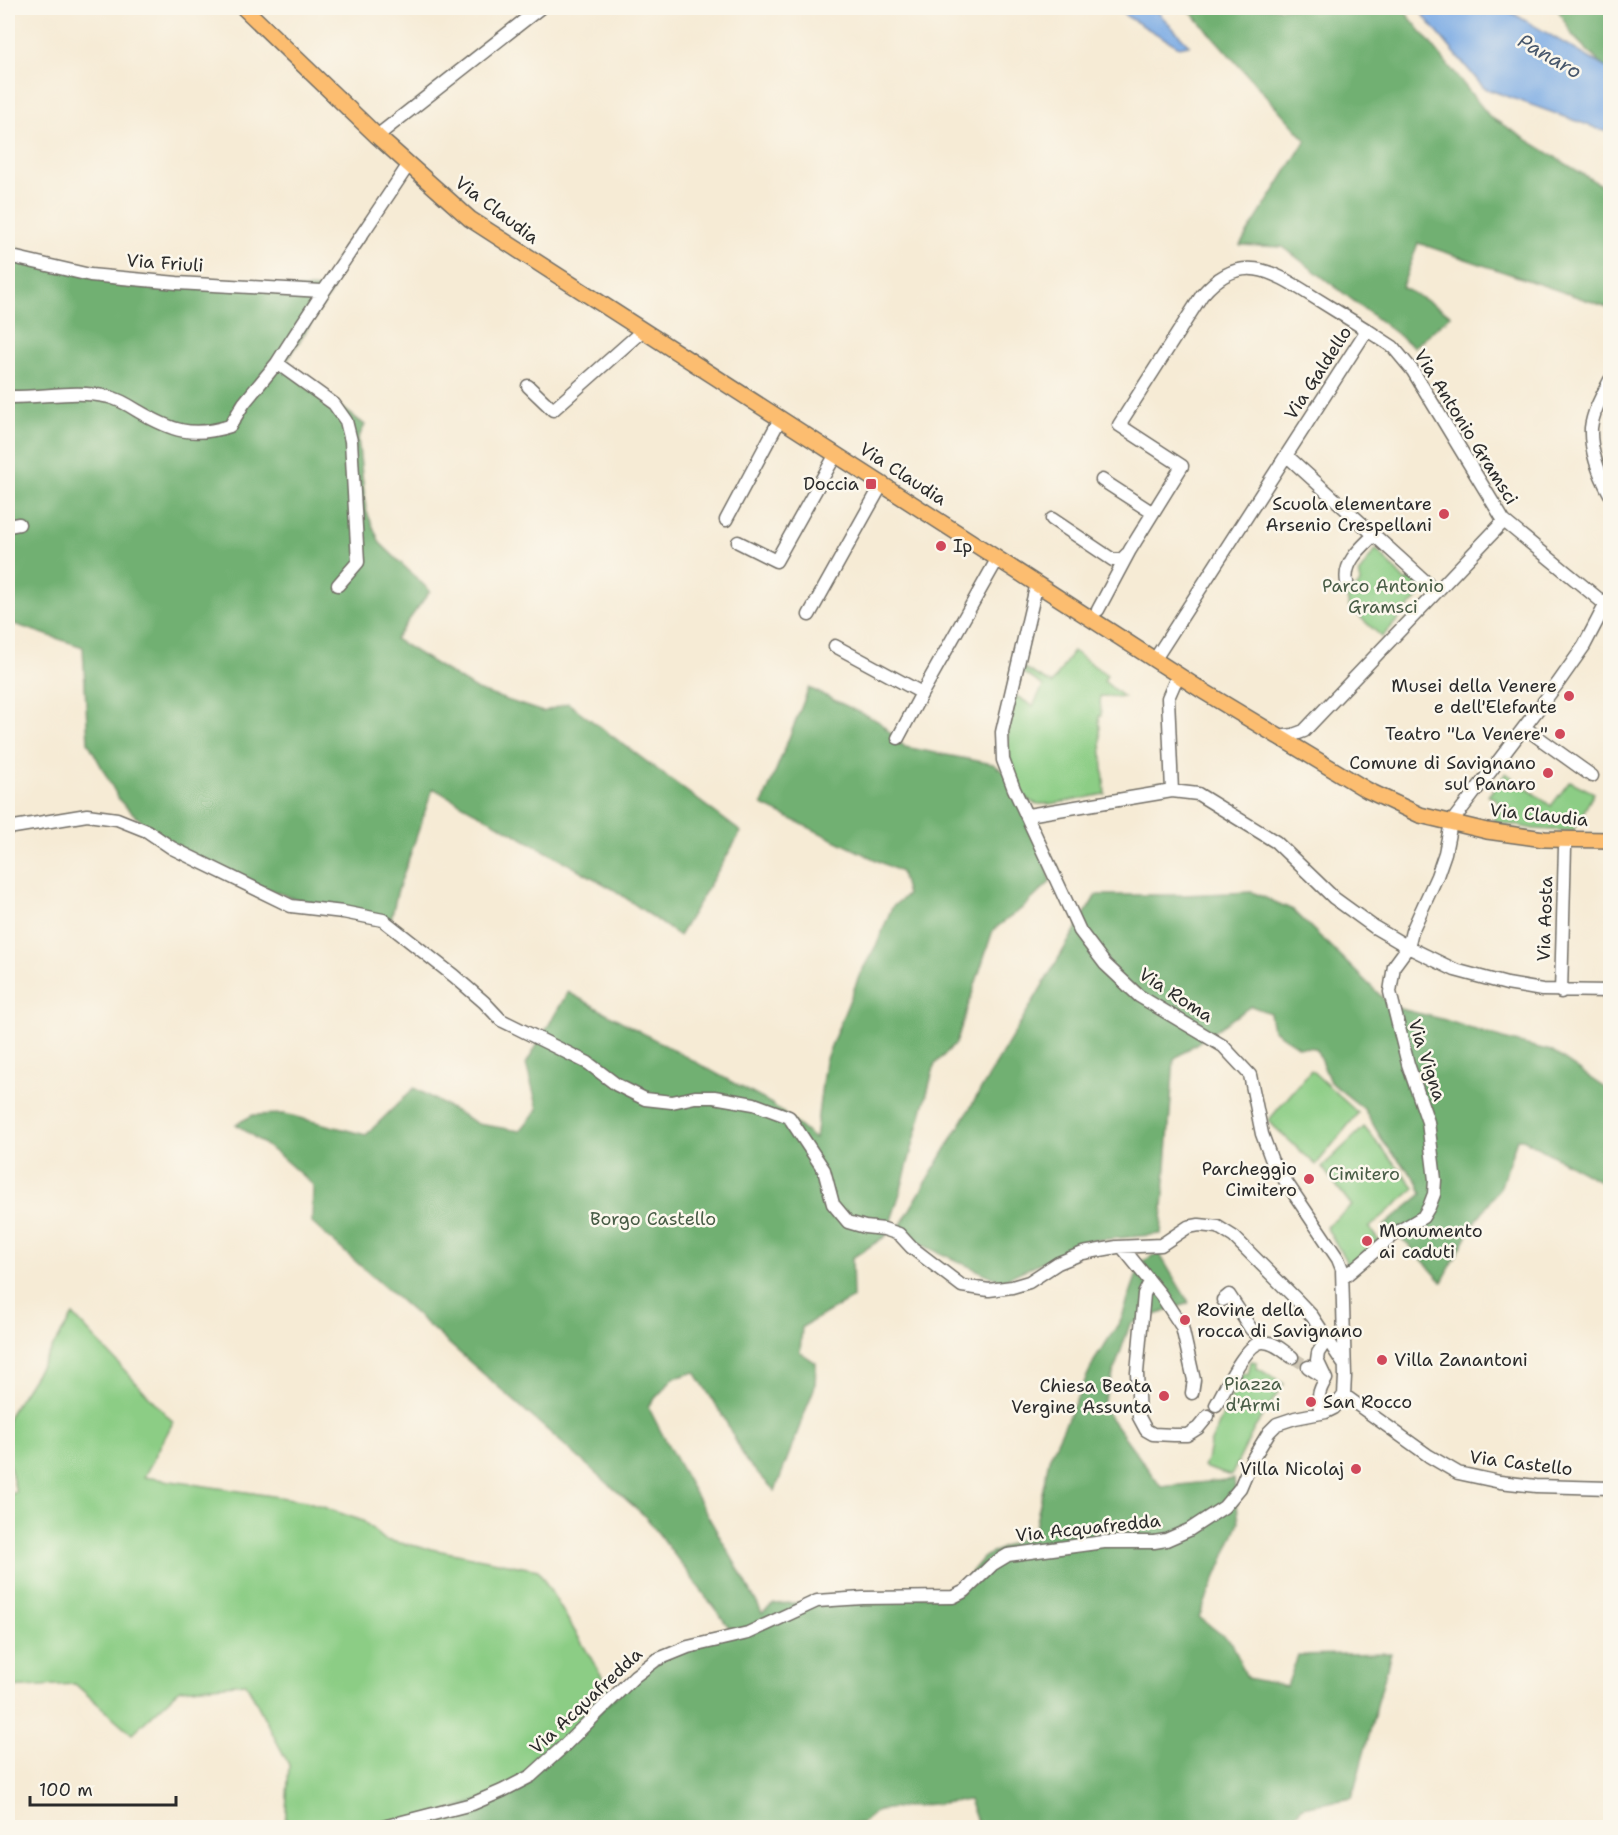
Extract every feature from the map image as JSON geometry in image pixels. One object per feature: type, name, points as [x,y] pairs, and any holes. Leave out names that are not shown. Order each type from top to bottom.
[{"type":"main road","name":"Via Claudia","points":[[244,8],[377,136],[470,219],[1278,737],[1367,790],[1420,815],[1487,831],[1544,839],[1611,840]]},
{"type":"street","points":[[377,136],[540,8]]},
{"type":"street","points":[[8,398],[76,393],[111,397],[163,426],[188,433],[212,432],[230,426],[244,403],[277,363],[322,291],[409,164]]},
{"type":"street","name":"Via Friuli","points":[[8,256],[90,275],[177,283],[322,291]]},
{"type":"street","name":"Via Galdello","points":[[1098,610],[1130,550],[1182,466],[1119,425],[1202,295],[1213,283],[1227,273],[1244,269],[1264,270],[1285,279],[1367,330],[1155,659]]},
{"type":"street","name":"Via Antonio Gramsci","points":[[1304,731],[1504,521],[1413,371],[1393,347],[1367,330]]},
{"type":"street","points":[[528,386],[553,410],[642,331]]},
{"type":"street","points":[[277,363],[334,404],[346,420],[351,441],[358,562],[338,585]]},
{"type":"street","points":[[1611,380],[1599,403],[1591,427],[1594,459],[1611,494]]},
{"type":"street","points":[[726,520],[780,419]]},
{"type":"street","points":[[738,542],[776,561],[836,454]]},
{"type":"street","points":[[1286,455],[1436,591]]},
{"type":"street","points":[[1102,480],[1153,513]]},
{"type":"street","points":[[809,615],[882,484]]},
{"type":"street","points":[[1052,519],[1113,560],[1122,559],[1130,550]]},
{"type":"street","points":[[1451,823],[1525,728],[1584,646],[1608,600],[1504,521]]},
{"type":"street","points":[[1347,582],[1347,570],[1351,561],[1374,535]]},
{"type":"street","points":[[898,738],[998,558]]},
{"type":"street","name":"Via Roma","points":[[1037,584],[1002,732],[1002,759],[1080,931],[1105,964],[1139,996],[1223,1046],[1250,1075],[1262,1134],[1272,1161],[1338,1259],[1342,1269],[1344,1395]]},
{"type":"street","points":[[835,646],[922,693]]},
{"type":"street","points":[[1172,791],[1168,698],[1178,675]]},
{"type":"street","points":[[1525,728],[1592,776]]},
{"type":"street","points":[[1278,737],[1304,731],[1303,752]]},
{"type":"street","points":[[1028,815],[1172,791],[1198,794],[1276,842],[1334,898],[1374,927],[1455,970],[1507,984],[1561,992],[1611,991]]},
{"type":"street","points":[[8,828],[87,815],[117,819],[147,831],[188,856],[291,906],[383,920],[454,976],[501,1020],[588,1063],[617,1085],[645,1099],[672,1102],[695,1097],[714,1097],[754,1104],[789,1117],[824,1170],[833,1204],[848,1222],[899,1234],[962,1286],[989,1290],[1012,1287],[1029,1282],[1058,1263],[1083,1253],[1122,1247],[1161,1245],[1188,1227],[1198,1225],[1218,1227],[1234,1237],[1312,1316],[1344,1364]]},
{"type":"street","name":"Via Vigna","points":[[1343,1278],[1396,1233],[1423,1216],[1429,1207],[1435,1180],[1428,1122],[1408,1064],[1390,992],[1394,966],[1408,947],[1412,931],[1437,876],[1445,853],[1451,823]]},
{"type":"street","name":"Via Aosta","points":[[1561,992],[1565,848]]},
{"type":"street","points":[[1122,1247],[1167,1303],[1182,1327],[1194,1380],[1192,1393]]},
{"type":"street","points":[[1150,1281],[1144,1294],[1137,1373],[1138,1417],[1146,1430],[1153,1434],[1187,1435],[1198,1428],[1208,1416]]},
{"type":"street","points":[[1223,1300],[1229,1295],[1251,1329],[1265,1342]]},
{"type":"street","points":[[1326,1379],[1317,1360],[1318,1353],[1327,1339]]},
{"type":"street","points":[[1216,1405],[1250,1349],[1257,1343],[1272,1344],[1292,1357]]},
{"type":"street","points":[[1308,1367],[1326,1379]]},
{"type":"street","points":[[1326,1379],[1318,1393],[1322,1413],[1334,1408],[1344,1395]]},
{"type":"street","name":"Via Castello","points":[[1344,1395],[1428,1456],[1458,1473],[1500,1482],[1536,1486],[1611,1488]]},
{"type":"street","name":"Via Acquafredda","points":[[379,1827],[472,1804],[531,1776],[635,1676],[656,1660],[688,1647],[748,1633],[817,1601],[953,1597],[964,1591],[993,1564],[1008,1555],[1125,1540],[1154,1542],[1178,1536],[1201,1523],[1231,1499],[1240,1488],[1262,1442],[1277,1424],[1322,1413]]},
{"type":"green space","points":[[1187,8],[1402,8],[1490,117],[1610,191],[1610,308],[1418,243],[1402,287],[1451,315],[1414,347],[1283,247],[1240,245],[1306,140]]},
{"type":"green space","points":[[1557,8],[1610,8],[1610,73],[1573,36]]},
{"type":"green space","points":[[8,241],[34,261],[135,283],[333,289],[285,364],[365,425],[358,439],[366,510],[380,543],[430,591],[395,639],[477,690],[543,712],[568,703],[741,832],[679,936],[613,889],[433,788],[397,893],[391,920],[292,898],[177,855],[120,801],[88,742],[83,647],[8,622]]},
{"type":"green space","name":"Parco Antonio Gramsci","points":[[1376,549],[1406,582],[1411,578],[1425,590],[1382,637],[1349,607],[1346,592],[1358,586],[1359,573]]},
{"type":"green space","points":[[1073,651],[1107,675],[1104,681],[1123,697],[1100,696],[1101,716],[1099,716],[1105,794],[1040,804],[1024,795],[1014,775],[1008,741],[1010,719],[1016,696],[1033,706],[1043,686],[1021,671],[1022,667],[1052,684]]},
{"type":"green space","name":"Borgo Castello","points":[[809,688],[878,721],[905,747],[993,764],[1016,781],[1038,820],[1050,882],[1025,906],[993,930],[956,1043],[935,1064],[886,1236],[852,1258],[853,1298],[802,1327],[800,1352],[816,1363],[815,1386],[775,1491],[746,1461],[723,1416],[695,1372],[674,1378],[648,1406],[762,1613],[774,1604],[953,1594],[984,1557],[1034,1532],[1049,1459],[1094,1361],[1121,1320],[1141,1262],[1159,1253],[1189,1303],[1130,1324],[1102,1406],[1161,1487],[1234,1479],[1239,1522],[1199,1617],[1232,1643],[1247,1678],[1287,1686],[1298,1655],[1391,1653],[1352,1798],[1302,1807],[1286,1828],[979,1827],[969,1800],[878,1810],[862,1823],[827,1826],[403,1827],[517,1787],[615,1698],[656,1653],[734,1634],[646,1517],[312,1223],[313,1185],[279,1155],[236,1124],[253,1115],[284,1114],[366,1135],[414,1088],[478,1124],[520,1131],[538,1109],[526,1064],[568,992],[772,1104],[815,1139],[825,1061],[860,974],[878,942],[892,907],[907,895],[901,872],[762,805]]},
{"type":"green space","points":[[1506,773],[1551,806],[1570,781],[1594,793],[1573,831],[1534,829],[1492,821],[1497,816],[1500,806],[1496,799],[1488,796]]},
{"type":"green space","points":[[1252,892],[1293,910],[1392,1007],[1551,1051],[1610,1091],[1610,1187],[1523,1139],[1517,1139],[1501,1186],[1473,1225],[1442,1282],[1408,1244],[1384,1226],[1422,1194],[1418,1182],[1384,1143],[1364,1109],[1330,1082],[1316,1048],[1299,1047],[1273,1030],[1270,1013],[1251,1006],[1174,1059],[1161,1234],[1087,1241],[1001,1281],[896,1233],[1096,895]]},
{"type":"green space","name":"Cimitero","points":[[1311,1070],[1358,1113],[1316,1165],[1268,1121]]},
{"type":"green space","name":"Cimitero","points":[[1364,1127],[1415,1188],[1369,1228],[1380,1242],[1348,1271],[1345,1259],[1326,1227],[1352,1206],[1322,1167]]},
{"type":"green space","points":[[73,1315],[173,1422],[144,1477],[306,1501],[363,1521],[385,1540],[538,1570],[615,1698],[517,1787],[403,1827],[285,1827],[289,1765],[246,1683],[180,1689],[132,1734],[75,1684],[8,1688],[8,1495],[16,1492],[8,1459],[8,1417]]},
{"type":"green space","name":"Piazza d'Armi","points":[[1251,1361],[1257,1362],[1257,1368],[1284,1384],[1254,1429],[1231,1476],[1203,1467],[1210,1444],[1242,1373],[1248,1375]]},
{"type":"water","points":[[1119,8],[1154,8],[1189,45],[1179,47],[1126,16]]},
{"type":"water","name":"Panaro","points":[[1417,8],[1504,8],[1610,70],[1610,133],[1484,88]]},
{"type":"tunnel","points":[[1292,1357],[1308,1367]]},
{"type":"place","name":"Doccia","points":[[871,484]]},
{"type":"place","name":"Scuola elementare Arsenio Crespellani","points":[[1444,514]]},
{"type":"place","name":"Ip","points":[[941,546]]},
{"type":"place","name":"Musei della Venere e dell'Elefante","points":[[1569,696]]},
{"type":"place","name":"Teatro \"La Venere\"","points":[[1560,734]]},
{"type":"place","name":"Comune di Savignano sul Panaro","points":[[1548,773]]},
{"type":"place","name":"Parcheggio Cimitero","points":[[1309,1179]]},
{"type":"place","name":"Monumento ai caduti","points":[[1367,1241]]},
{"type":"place","name":"Rovine della rocca di Savignano","points":[[1185,1320]]},
{"type":"place","name":"Villa Zanantoni","points":[[1382,1360]]},
{"type":"place","name":"Chiesa Beata Vergine Assunta","points":[[1164,1396]]},
{"type":"place","name":"San Rocco","points":[[1311,1402]]},
{"type":"place","name":"Villa Nicolaj","points":[[1356,1469]]}]
